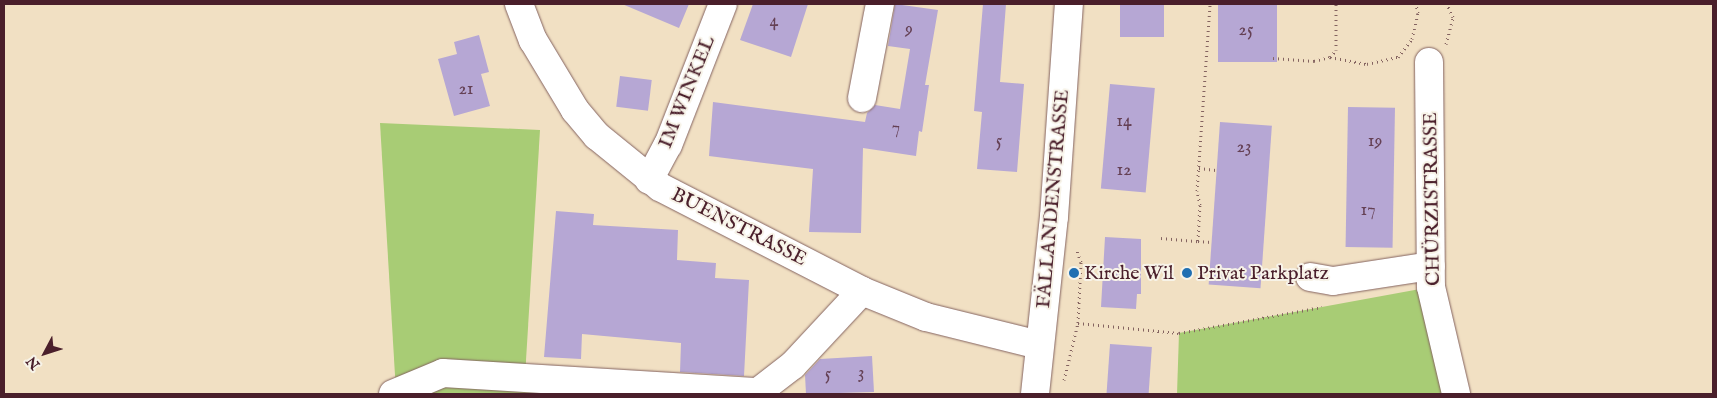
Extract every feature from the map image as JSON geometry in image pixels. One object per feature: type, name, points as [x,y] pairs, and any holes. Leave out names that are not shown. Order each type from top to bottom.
[{"type":"street","name":"BUENSTRASSE","points":[[519,4],[533,40],[575,110],[597,136],[649,180],[862,291],[926,318],[1039,345]]},
{"type":"street","name":"IM WINKEL","points":[[649,180],[668,145],[723,4]]},
{"type":"street","points":[[862,98],[880,4]]},
{"type":"street","name":"FÄLLANDENSTRASSE","points":[[1035,394],[1054,217],[1069,4]]},
{"type":"street","name":"CHÜRZISTRASSE","points":[[1430,62],[1431,287],[1456,394]]},
{"type":"street","points":[[1310,277],[1333,281],[1431,266]]},
{"type":"street","points":[[393,394],[443,373],[758,392],[793,365],[862,291]]},
{"type":"path","points":[[1198,241],[1198,168],[1210,4]]},
{"type":"path","points":[[1330,57],[1336,50],[1336,4]]},
{"type":"path","points":[[1273,58],[1314,61],[1330,57],[1367,64],[1398,57],[1412,39],[1418,12],[1416,4]]},
{"type":"path","points":[[1430,62],[1447,43],[1453,17],[1447,4]]},
{"type":"path","points":[[1198,168],[1216,170]]},
{"type":"path","points":[[1161,238],[1211,242]]},
{"type":"path","points":[[1064,382],[1078,322],[1081,262],[1076,246]]},
{"type":"path","points":[[1078,322],[1179,333],[1324,306]]},
{"type":"green space","points":[[380,123],[540,130],[525,377],[396,392]]},
{"type":"green space","points":[[1431,287],[1456,394],[1177,394],[1179,333]]},
{"type":"green space","points":[[448,381],[652,394],[405,394]]},
{"type":"building","points":[[622,4],[689,4],[679,28]]},
{"type":"building","points":[[753,4],[808,4],[791,57],[740,40]]},
{"type":"building","points":[[895,4],[938,10],[925,85],[929,85],[922,132],[919,131],[916,156],[863,148],[861,233],[809,232],[813,169],[709,156],[713,102],[865,122],[867,113],[875,105],[900,109],[910,49],[888,46]]},
{"type":"building","points":[[983,4],[1006,4],[1000,82],[1024,84],[1017,172],[977,169],[982,112],[974,111]]},
{"type":"building","points":[[1120,4],[1164,4],[1164,37],[1120,37]]},
{"type":"building","points":[[1218,4],[1277,4],[1277,62],[1218,62]]},
{"type":"building","points":[[479,35],[489,72],[481,74],[490,106],[454,116],[438,59],[457,54],[454,42]]},
{"type":"building","points":[[620,76],[652,80],[648,111],[616,107]]},
{"type":"building","points":[[1110,84],[1155,88],[1146,193],[1101,189]]},
{"type":"building","points":[[1348,107],[1395,108],[1393,248],[1346,247]]},
{"type":"building","points":[[1220,122],[1272,126],[1261,288],[1209,285]]},
{"type":"building","points":[[556,211],[594,214],[593,225],[678,230],[677,260],[716,263],[715,278],[749,280],[744,376],[680,372],[681,343],[582,334],[581,359],[544,357]]},
{"type":"building","points":[[1105,237],[1141,239],[1141,294],[1137,294],[1136,309],[1101,307]]},
{"type":"building","points":[[1110,344],[1152,347],[1149,394],[1107,394]]},
{"type":"building","points":[[872,356],[874,392],[806,394],[805,375],[820,359]]},
{"type":"place","name":"Kirche Wil","points":[[1074,273]]},
{"type":"place","name":"Privat Parkplatz","points":[[1187,273]]}]
